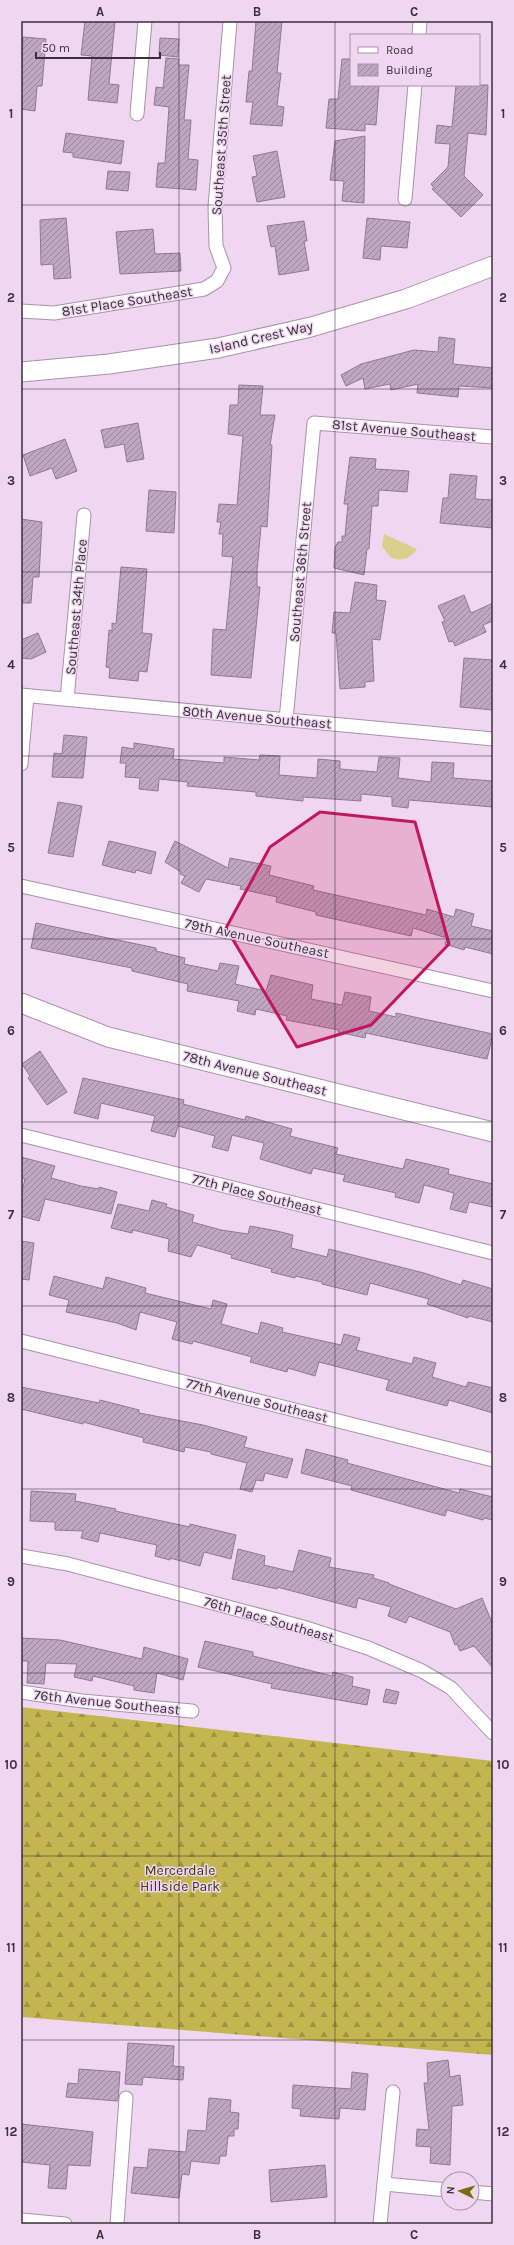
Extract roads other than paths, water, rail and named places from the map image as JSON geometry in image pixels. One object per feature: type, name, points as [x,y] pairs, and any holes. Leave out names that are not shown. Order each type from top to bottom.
[{"type":"street","points":[[137,114],[145,21]]},
{"type":"street","name":"Southeast 35th Street","points":[[224,268],[216,246],[215,207],[230,21]]},
{"type":"street","points":[[419,34],[420,21]]},
{"type":"street","points":[[405,200],[415,86]]},
{"type":"street","name":"Island Crest Way","points":[[21,372],[109,364],[218,348],[311,327],[406,299],[493,266]]},
{"type":"street","name":"81st Place Southeast","points":[[21,311],[54,313],[204,289],[217,281],[224,268]]},
{"type":"street","name":"81st Avenue Southeast","points":[[314,423],[493,437]]},
{"type":"street","name":"Southeast 36th Street","points":[[286,720],[314,423]]},
{"type":"street","name":"Southeast 34th Place","points":[[67,699],[84,515]]},
{"type":"street","points":[[21,764],[24,696]]},
{"type":"street","name":"80th Avenue Southeast","points":[[24,696],[493,739]]},
{"type":"street","name":"79th Avenue Southeast","points":[[21,886],[493,991]]},
{"type":"street","name":"78th Avenue Southeast","points":[[21,1003],[108,1037],[493,1132]]},
{"type":"street","name":"77th Place Southeast","points":[[21,1135],[493,1253]]},
{"type":"street","name":"77th Avenue Southeast","points":[[21,1341],[493,1460]]},
{"type":"street","name":"76th Place Southeast","points":[[21,1556],[68,1564],[303,1627],[368,1648],[422,1671],[451,1688],[493,1733]]},
{"type":"street","name":"76th Avenue Southeast","points":[[21,1692],[82,1701],[192,1712]]},
{"type":"street","points":[[380,2224],[393,2092]]},
{"type":"street","points":[[117,2224],[126,2098]]},
{"type":"street","points":[[384,2184],[440,2189]]},
{"type":"street","points":[[480,2193],[493,2194]]},
{"type":"street","points":[[21,2220],[66,2224]]},
{"type":"park label","name":"Mercerdale Hillside Park","points":[[180,1878]]}]
